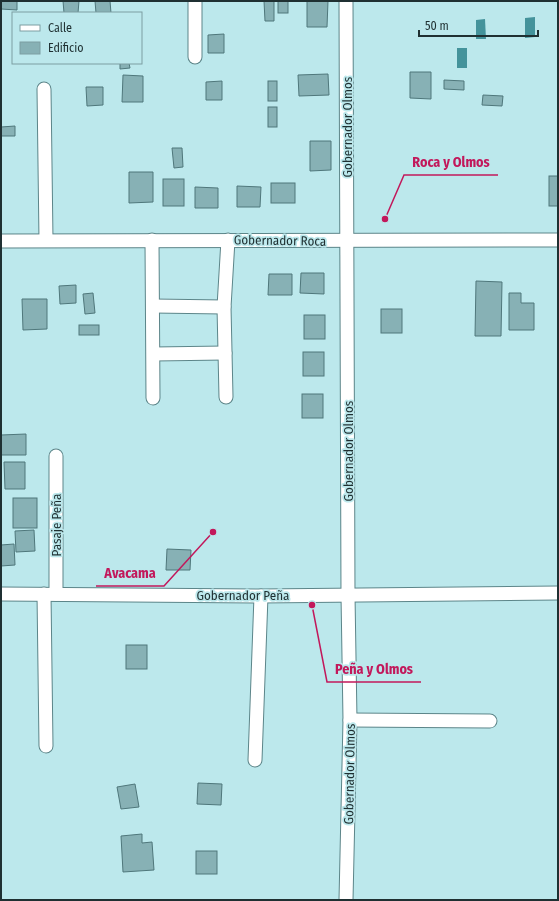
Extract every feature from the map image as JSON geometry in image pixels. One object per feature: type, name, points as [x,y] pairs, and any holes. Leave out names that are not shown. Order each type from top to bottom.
[{"type":"street","points":[[195,1],[195,57]]},
{"type":"street","name":"Gobernador Olmos","points":[[346,1],[348,596],[350,720],[346,900]]},
{"type":"street","points":[[44,89],[46,240]]},
{"type":"street","points":[[152,240],[154,354],[153,398]]},
{"type":"street","points":[[226,397],[224,307],[228,240]]},
{"type":"street","name":"Gobernador Roca","points":[[1,241],[558,240]]},
{"type":"street","points":[[153,306],[224,307]]},
{"type":"street","points":[[154,354],[225,353]]},
{"type":"street","name":"Pasaje Peña","points":[[46,746],[50,594],[56,456]]},
{"type":"street","name":"Gobernador Peña","points":[[1,594],[348,596],[558,593]]},
{"type":"street","points":[[255,760],[261,596]]},
{"type":"street","points":[[350,720],[490,721]]},
{"type":"water","points":[[535,17],[535,37],[525,38],[525,18]]},
{"type":"water","points":[[485,19],[486,39],[476,39],[476,20]]},
{"type":"water","points":[[457,48],[467,48],[467,68],[457,68]]},
{"type":"building","points":[[1,1],[17,1],[17,10],[1,9]]},
{"type":"building","points":[[63,1],[79,1],[78,12],[64,12]]},
{"type":"building","points":[[95,1],[110,1],[111,12],[96,12]]},
{"type":"building","points":[[264,1],[274,1],[274,21],[265,21]]},
{"type":"building","points":[[278,1],[288,1],[288,13],[278,13]]},
{"type":"building","points":[[307,1],[328,1],[327,27],[307,27]]},
{"type":"building","points":[[224,34],[224,53],[208,53],[208,35]]},
{"type":"building","points":[[120,64],[129,64],[130,68],[120,69]]},
{"type":"building","points":[[410,72],[431,72],[431,99],[410,98]]},
{"type":"building","points":[[328,74],[329,95],[299,96],[298,75]]},
{"type":"building","points":[[123,75],[143,76],[143,102],[122,102]]},
{"type":"building","points":[[444,80],[464,81],[464,90],[444,89]]},
{"type":"building","points":[[222,81],[222,100],[206,100],[206,82]]},
{"type":"building","points":[[268,81],[277,81],[277,101],[268,101]]},
{"type":"building","points":[[86,87],[103,87],[103,105],[87,106]]},
{"type":"building","points":[[483,95],[503,96],[502,106],[482,105]]},
{"type":"building","points":[[268,107],[277,107],[277,127],[268,127]]},
{"type":"building","points":[[15,126],[15,136],[1,136],[1,127]]},
{"type":"building","points":[[310,141],[331,141],[331,170],[310,171]]},
{"type":"building","points":[[172,148],[182,148],[183,167],[174,168]]},
{"type":"building","points":[[129,172],[153,172],[153,202],[129,203]]},
{"type":"building","points":[[549,176],[558,176],[558,206],[549,206]]},
{"type":"building","points":[[163,179],[184,179],[184,206],[163,206]]},
{"type":"building","points":[[271,183],[295,183],[295,203],[271,203]]},
{"type":"building","points":[[237,186],[261,187],[260,207],[237,207]]},
{"type":"building","points":[[195,187],[218,188],[218,208],[195,208]]},
{"type":"building","points":[[301,273],[324,273],[324,294],[300,293]]},
{"type":"building","points":[[269,274],[292,274],[292,295],[268,295]]},
{"type":"building","points":[[476,281],[502,282],[501,336],[475,336]]},
{"type":"building","points":[[76,285],[76,303],[60,304],[59,286]]},
{"type":"building","points":[[93,293],[95,313],[85,314],[83,294]]},
{"type":"building","points":[[509,293],[521,293],[521,303],[534,303],[534,330],[509,330]]},
{"type":"building","points":[[22,299],[47,299],[47,329],[23,330]]},
{"type":"building","points":[[381,309],[402,309],[402,333],[381,333]]},
{"type":"building","points":[[304,315],[325,315],[325,339],[304,339]]},
{"type":"building","points":[[79,325],[99,325],[99,335],[79,335]]},
{"type":"building","points":[[303,352],[324,352],[324,376],[303,376]]},
{"type":"building","points":[[302,394],[323,394],[323,418],[302,418]]},
{"type":"building","points":[[26,434],[26,455],[1,455],[1,435]]},
{"type":"building","points":[[4,462],[25,462],[25,489],[5,489]]},
{"type":"building","points":[[13,498],[37,498],[37,528],[13,528]]},
{"type":"building","points":[[34,530],[35,551],[16,552],[15,531]]},
{"type":"building","points":[[14,544],[15,565],[1,566],[1,545]]},
{"type":"building","points":[[167,549],[191,550],[190,570],[166,570]]},
{"type":"building","points":[[126,645],[147,645],[147,669],[126,669]]},
{"type":"building","points":[[198,783],[222,784],[221,805],[197,804]]},
{"type":"building","points":[[135,784],[139,807],[121,809],[117,787]]},
{"type":"building","points":[[142,834],[142,843],[152,842],[154,870],[123,872],[121,836]]},
{"type":"building","points":[[196,851],[217,851],[217,874],[196,874]]},
{"type":"place","name":"Roca y Olmos","points":[[385,219]]},
{"type":"place","name":"Avacama","points":[[213,532]]},
{"type":"place","name":"Peña y Olmos","points":[[312,605]]}]
